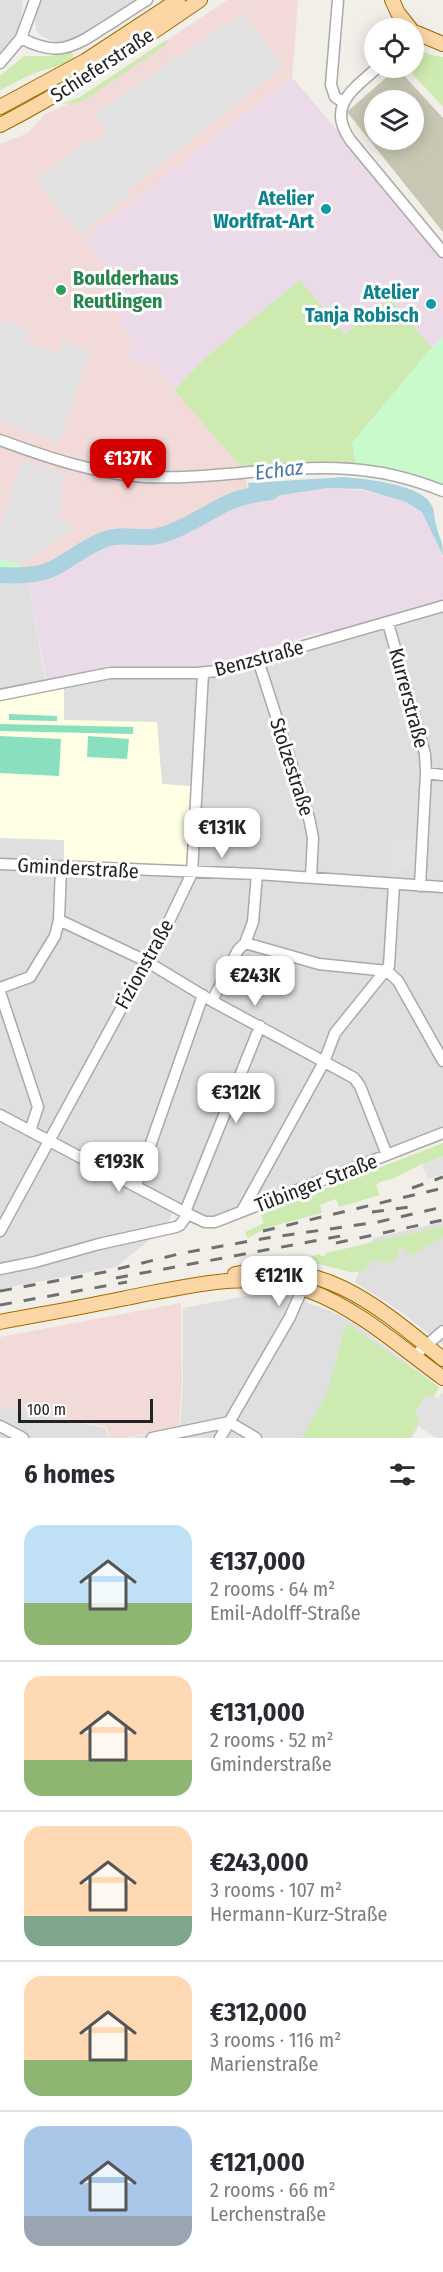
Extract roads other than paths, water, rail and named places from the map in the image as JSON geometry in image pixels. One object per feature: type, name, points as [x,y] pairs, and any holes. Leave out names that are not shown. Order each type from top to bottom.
[{"type":"main road","name":"Schieferstraße","points":[[0,107],[76,67],[178,0]]},
{"type":"main road","name":"Schieferstraße","points":[[0,125],[104,66],[200,0]]},
{"type":"main road","points":[[392,0],[402,18]]},
{"type":"main road","points":[[424,36],[443,44]]},
{"type":"main road","points":[[208,1283],[227,1275],[256,1270],[277,1270],[309,1275],[336,1284],[362,1298],[397,1322],[443,1359]]},
{"type":"main road","points":[[0,1322],[208,1283],[259,1280],[303,1289],[353,1313],[443,1378]]},
{"type":"street","points":[[29,0],[30,12]]},
{"type":"street","points":[[0,63],[21,38],[35,0]]},
{"type":"street","points":[[21,38],[41,47],[67,48],[87,39],[147,0]]},
{"type":"street","points":[[338,0],[331,86],[335,97],[343,102]]},
{"type":"street","points":[[366,78],[343,102],[340,114],[345,133],[443,252]]},
{"type":"street","points":[[0,440],[59,459],[126,475],[171,477],[301,469],[350,469],[396,476],[443,491]]},
{"type":"street","name":"Benzstraße","points":[[0,695],[110,673],[203,673],[258,660],[443,606]]},
{"type":"street","name":"Kurrerstraße","points":[[388,623],[425,754],[420,886]]},
{"type":"street","name":"Stolzestraße","points":[[258,660],[309,818],[313,838],[312,878]]},
{"type":"street","name":"Fizionstraße","points":[[0,1231],[192,873],[203,673]]},
{"type":"street","name":"Kurrerstraße","points":[[426,774],[443,775]]},
{"type":"street","name":"Gminderstraße","points":[[0,864],[257,874],[443,887]]},
{"type":"street","points":[[30,1131],[38,1107],[0,990],[26,980],[34,974],[55,936],[59,920],[62,867]]},
{"type":"street","points":[[136,1186],[208,998],[238,950],[245,943],[255,910],[257,874]]},
{"type":"street","points":[[242,1211],[324,1062],[335,1033],[387,971],[390,960],[394,885]]},
{"type":"street","points":[[59,920],[146,961],[208,998],[354,1078],[359,1083],[387,1155]]},
{"type":"street","points":[[245,943],[311,963],[387,971],[398,981],[443,1061]]},
{"type":"street","points":[[0,1269],[180,1225],[260,1026]]},
{"type":"street","name":"Tübinger Straße","points":[[0,1115],[186,1213],[202,1221],[211,1222],[443,1133]]},
{"type":"street","points":[[220,1438],[290,1317],[309,1275]]},
{"type":"street","points":[[414,1356],[443,1331]]},
{"type":"street","points":[[152,1438],[229,1422],[256,1438]]},
{"type":"street","points":[[0,1426],[23,1438]]},
{"type":"water","points":[[344,477],[392,484],[417,492],[426,499],[434,510],[443,556],[422,512],[406,502],[362,489],[327,488],[268,497],[266,493],[250,496],[248,483]]},
{"type":"waterway","name":"Echaz","points":[[0,575],[27,575],[48,571],[106,539],[118,536],[161,535],[234,500],[271,492]]},
{"type":"railway","points":[[412,1188],[443,1177]]},
{"type":"railway","points":[[263,1231],[443,1188]]},
{"type":"railway","points":[[372,1212],[417,1206]]},
{"type":"railway","points":[[0,1291],[105,1272],[183,1253],[378,1222],[443,1207]]},
{"type":"railway","points":[[336,1243],[443,1220]]},
{"type":"railway","points":[[116,1278],[346,1235]]},
{"type":"railway","points":[[0,1305],[127,1282]]},
{"type":"place","name":"Atelier Worlfrat-Art","points":[[326,209]]},
{"type":"place","name":"Boulderhaus Reutlingen","points":[[61,290]]},
{"type":"place","name":"Atelier Tanja Robisch","points":[[431,304]]}]
